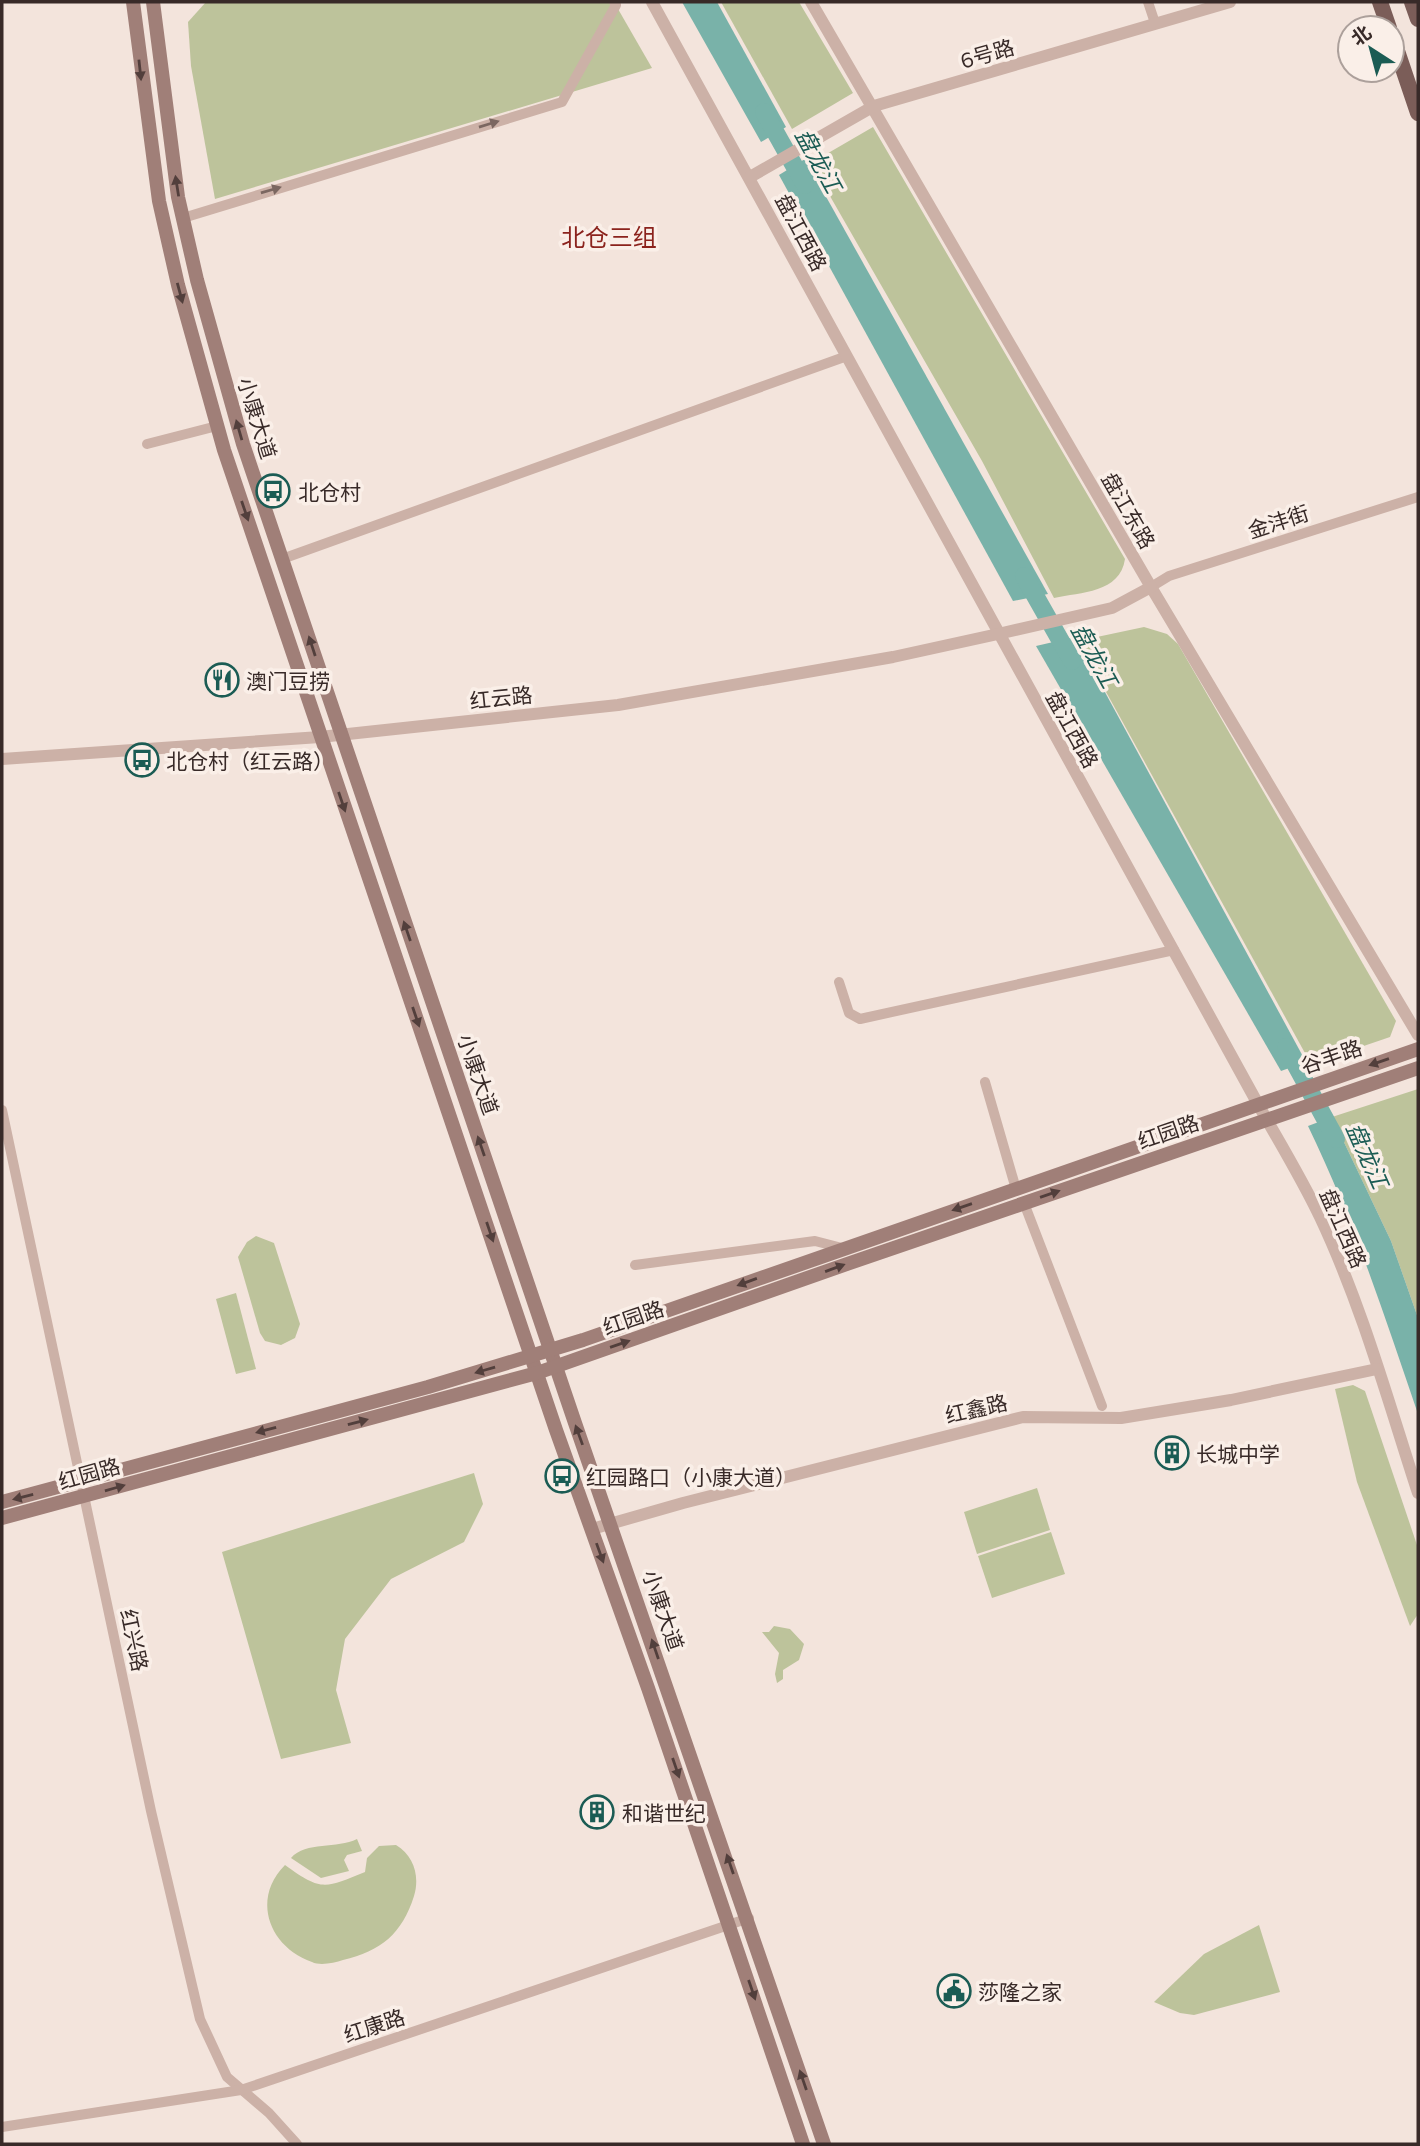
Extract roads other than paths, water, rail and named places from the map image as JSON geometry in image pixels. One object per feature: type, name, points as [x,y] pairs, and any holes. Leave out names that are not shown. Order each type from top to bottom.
[{"type":"main road","name":"小康大道","points":[[133,2],[159,201],[178,285],[217,426],[320,737],[803,2144]]},
{"type":"main road","name":"小康大道","points":[[153,2],[163,98],[183,218],[197,280],[243,444],[550,1350],[824,2144]]},
{"type":"main road","points":[[1412,2],[1418,19]]},
{"type":"main road","points":[[1406,77],[1418,113]]},
{"type":"main road","name":"谷丰路","points":[[1259,1105],[1418,1049]]},
{"type":"main road","name":"谷丰路","points":[[1267,1120],[1418,1068]]},
{"type":"main road","name":"红园路","points":[[2,1502],[532,1356],[1259,1105]]},
{"type":"main road","name":"红园路","points":[[2,1518],[537,1373],[1267,1120]]},
{"type":"street","points":[[183,218],[562,102],[616,5],[614,2]]},
{"type":"street","name":"盘江西路","points":[[652,2],[1321,1218],[1354,1298],[1418,1493]]},
{"type":"street","name":"盘江东路","points":[[811,2],[874,106],[1151,587],[1418,1035]]},
{"type":"street","points":[[1148,2],[1155,23]]},
{"type":"street","name":"6号路","points":[[750,177],[874,106],[1230,2]]},
{"type":"street","points":[[282,559],[847,356]]},
{"type":"street","points":[[148,444],[217,426]]},
{"type":"street","name":"金沣街","points":[[1151,587],[1169,576],[1418,497]]},
{"type":"street","name":"红云路","points":[[2,760],[320,737],[618,705],[893,657],[998,634],[1112,608],[1151,587]]},
{"type":"street","points":[[839,982],[849,1013],[859,1019],[1174,950]]},
{"type":"street","points":[[985,1082],[1016,1189]]},
{"type":"street","name":"红兴路","points":[[2,1110],[151,1811],[197,2007],[216,2060],[227,2077],[269,2113],[297,2144]]},
{"type":"street","points":[[1024,1203],[1102,1406]]},
{"type":"street","points":[[635,1265],[815,1241],[842,1248]]},
{"type":"street","name":"红鑫路","points":[[592,1529],[1023,1417],[1121,1418],[1231,1400],[1377,1369]]},
{"type":"street","name":"红康路","points":[[2,2127],[241,2090],[748,1918]]},
{"type":"water","points":[[682,2],[717,2],[786,127],[761,142]]},
{"type":"water","points":[[805,159],[1048,594],[1013,601],[779,175]]},
{"type":"water","points":[[1075,637],[1306,1062],[1281,1071],[1036,646]]},
{"type":"water","points":[[1332,1117],[1391,1241],[1418,1318],[1418,1414],[1354,1232],[1308,1126]]},
{"type":"waterway","name":"盘龙江","points":[[764,112],[805,185]]},
{"type":"waterway","name":"盘龙江","points":[[1024,576],[1072,661]]},
{"type":"waterway","name":"盘龙江","points":[[1286,1047],[1336,1139]]},
{"type":"place","name":"北仓村","points":[[273,491]]},
{"type":"place","name":"澳门豆捞","points":[[222,680]]},
{"type":"place","name":"北仓村（红云路）","points":[[142,760]]},
{"type":"place","name":"长城中学","points":[[1172,1453]]},
{"type":"place","name":"红园路口（小康大道）","points":[[562,1476]]},
{"type":"place","name":"和谐世纪","points":[[597,1812]]},
{"type":"place","name":"莎隆之家","points":[[954,1991]]},
{"type":"district","name":"北仓三组","points":[[609,236]]}]
